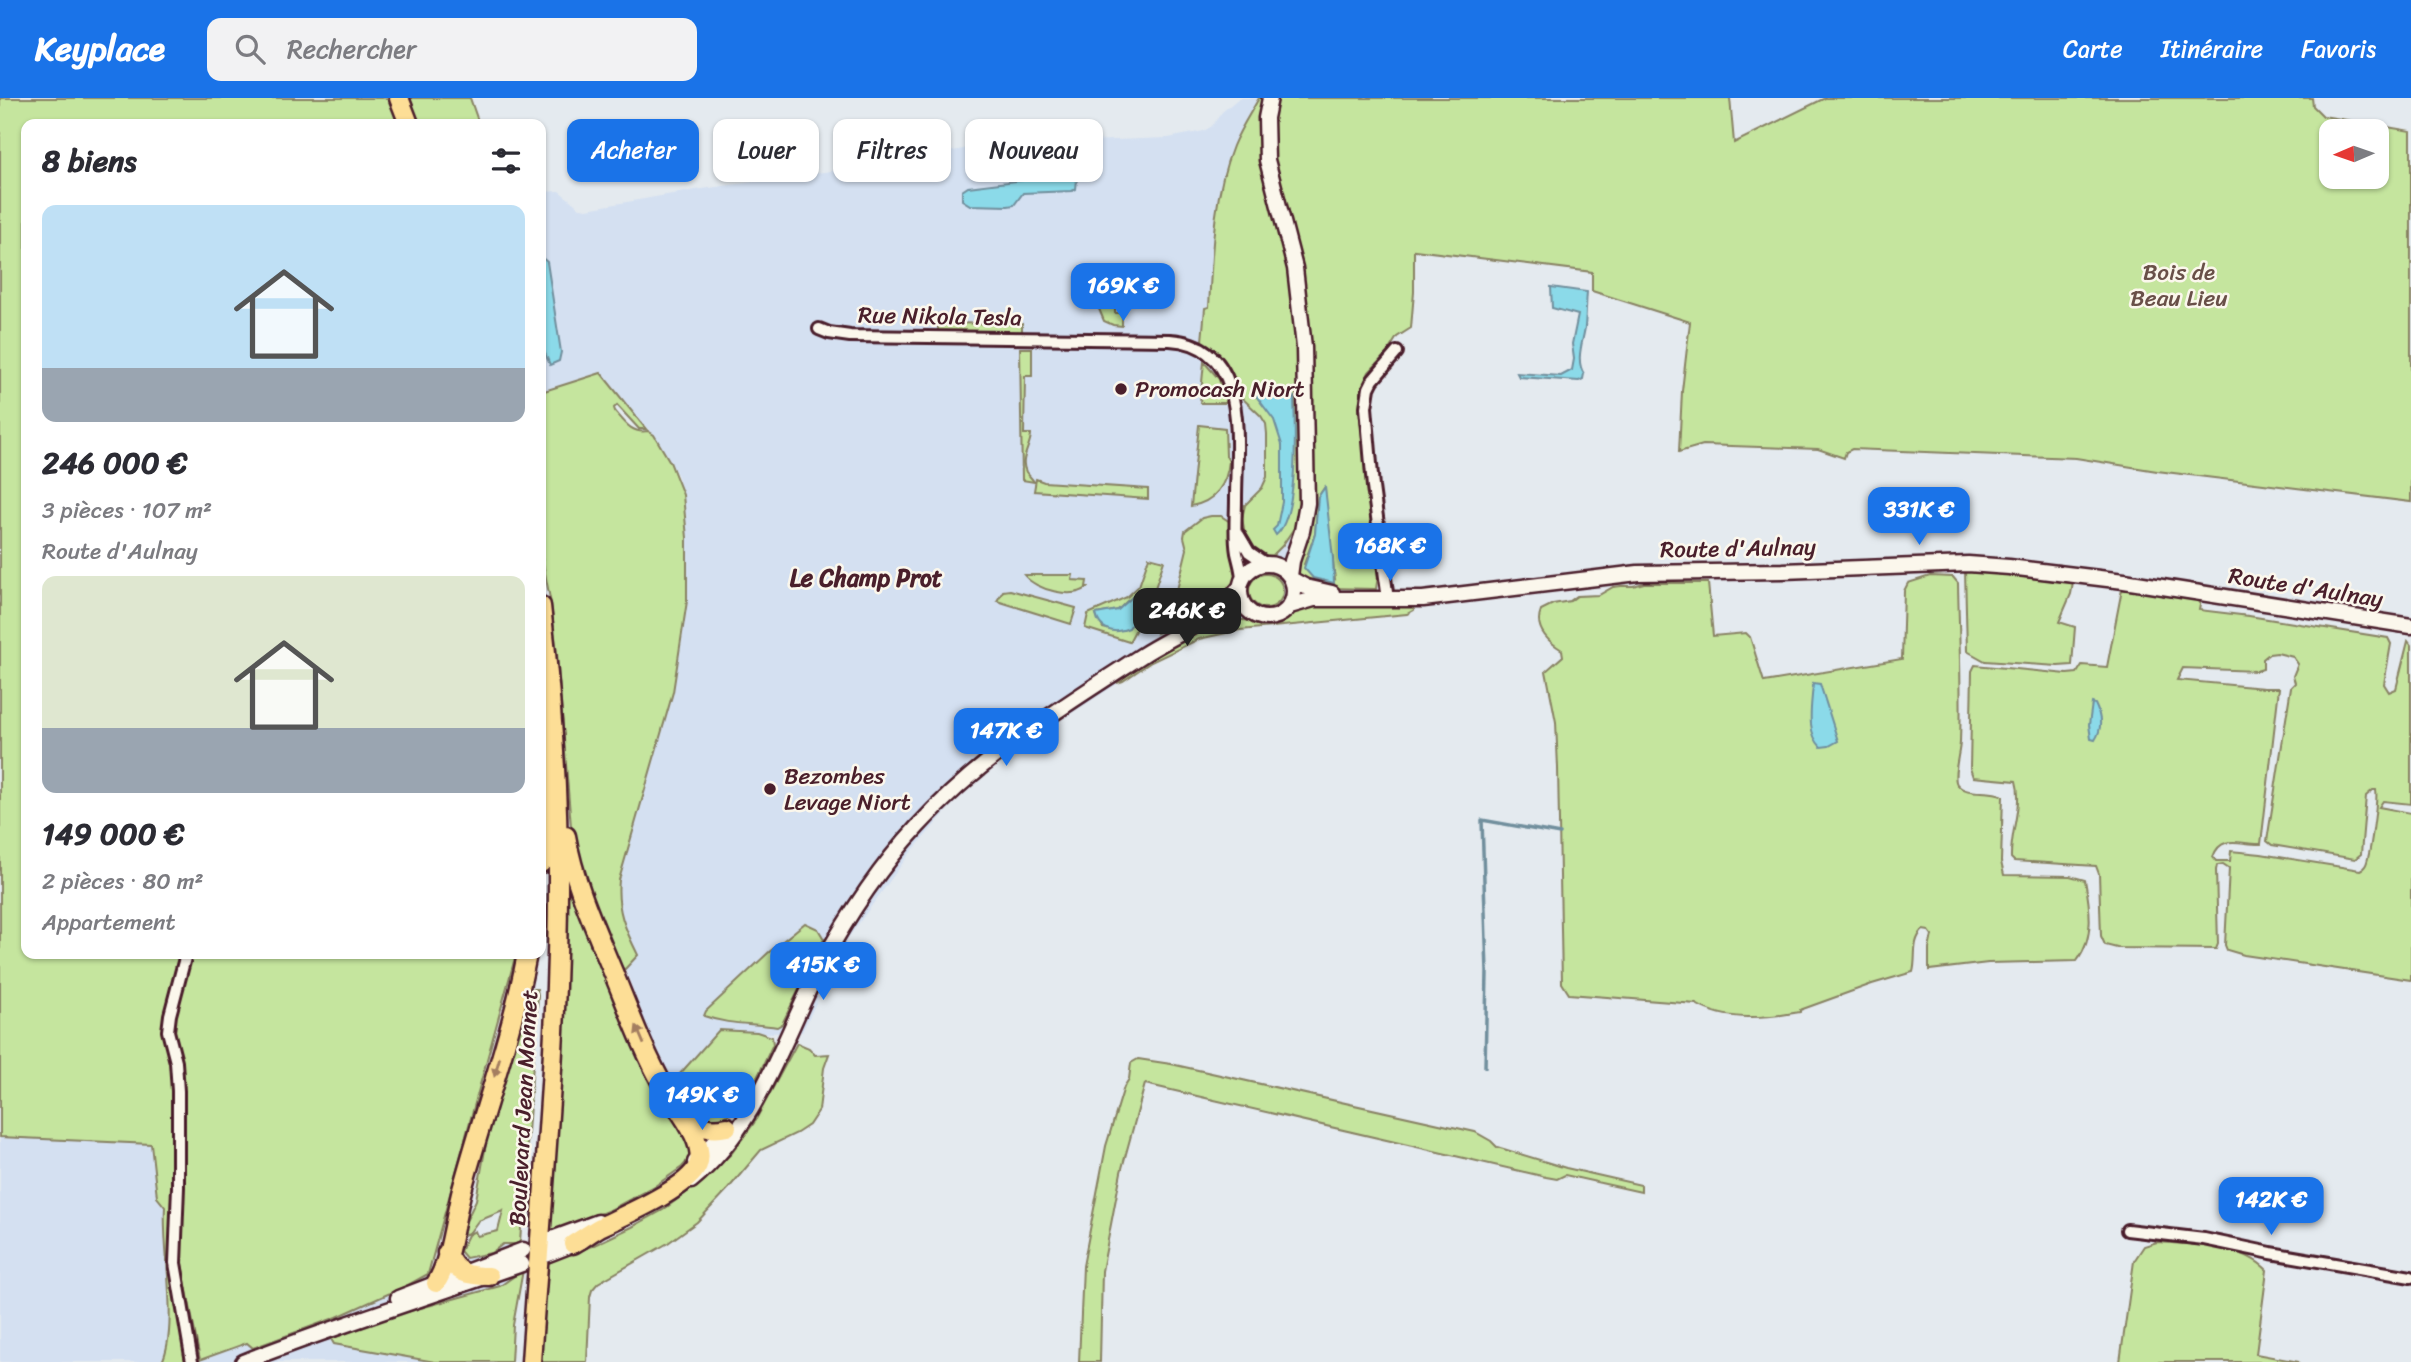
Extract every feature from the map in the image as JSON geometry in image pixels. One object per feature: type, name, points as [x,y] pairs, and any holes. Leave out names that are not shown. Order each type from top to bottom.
[{"type":"main road","points":[[399,98],[408,119]]},
{"type":"main road","points":[[406,98],[414,119]]},
{"type":"main road","name":"Boulevard Jean Monnet","points":[[531,1362],[557,954],[558,872],[546,676]]},
{"type":"main road","name":"Boulevard Jean Monnet","points":[[524,1362],[549,995],[552,760],[546,710]]},
{"type":"main road","points":[[546,769],[552,760],[561,771],[566,833],[574,871],[648,1054],[695,1136],[699,1158],[696,1169],[662,1196],[573,1244]]},
{"type":"main road","points":[[436,1283],[445,1265],[462,1189],[518,999],[526,959]]},
{"type":"main road","points":[[684,1116],[702,1128],[727,1127]]},
{"type":"main road","points":[[447,1253],[454,1268],[461,1273],[489,1276]]},
{"type":"street","points":[[1241,583],[1243,604],[1251,612],[1264,618],[1274,617],[1290,606],[1294,596],[1292,561],[1305,519],[1308,487],[1303,337],[1290,246],[1266,152],[1269,98]]},
{"type":"street","name":"Rue Nikola Tesla","points":[[819,329],[850,336],[1170,340],[1188,342],[1199,347],[1211,356],[1223,371],[1234,399],[1237,553],[1241,583]]},
{"type":"street","points":[[1388,600],[1374,500],[1366,407],[1373,380],[1397,352]]},
{"type":"street","points":[[758,1094],[699,1158],[673,1181],[629,1208],[546,1248],[573,1244],[653,1208],[708,1167],[750,1112],[820,967],[862,896],[916,827],[987,760],[1154,648],[1205,620],[1229,601],[1249,570],[1267,563],[1287,547],[1305,519]]},
{"type":"street","points":[[1237,532],[1249,552],[1267,563],[1282,567],[1291,578]]},
{"type":"street","name":"Route d'Aulnay","points":[[1290,606],[1314,599],[1423,599],[1638,573],[1968,564],[2124,581],[2411,626]]},
{"type":"street","name":"Route d'Aulnay","points":[[1291,578],[1314,589],[1357,599]]},
{"type":"street","points":[[1205,620],[1251,612]]},
{"type":"street","points":[[185,959],[168,1031],[176,1062],[178,1102],[175,1263],[192,1362]]},
{"type":"street","points":[[2127,1230],[2204,1238],[2271,1253],[2411,1277]]},
{"type":"street","points":[[243,1362],[356,1319],[461,1273],[522,1257],[489,1276],[356,1319]]},
{"type":"shaded area","points":[[1239,98],[1303,98],[1378,576],[1377,615],[1240,630],[1199,639],[1151,662],[1039,734],[963,792],[908,856],[848,938],[802,1032],[719,1030],[672,1082],[644,1023],[604,905],[648,778],[673,692],[687,601],[686,515],[678,476],[654,435],[621,400],[601,373],[546,390],[546,192],[559,191],[580,208],[587,209],[752,182],[819,182],[819,173],[833,171],[833,182],[951,182],[951,151],[965,149],[965,182],[1103,182],[1103,140],[1168,138],[1204,131],[1212,126],[1222,112]]},
{"type":"shaded area","points":[[0,1137],[183,1145],[200,1360],[247,1343],[296,1334],[466,1258],[491,1253],[503,1244],[524,1245],[523,1270],[500,1286],[381,1319],[331,1339],[334,1344],[435,1362],[0,1362]]},
{"type":"green space","points":[[0,98],[470,98],[477,119],[21,119],[21,959],[515,959],[428,1274],[337,1317],[253,1348],[247,1343],[200,1360],[180,1253],[172,1267],[186,1362],[162,1362],[167,1347],[170,1308],[165,1207],[157,1197],[151,1144],[0,1137]]},
{"type":"green space","points":[[1259,98],[1264,98],[1277,211],[1295,304],[1303,498],[1296,525],[1282,546],[1273,555],[1264,556],[1253,549],[1245,534],[1242,518],[1245,505],[1262,488],[1267,477],[1266,424],[1242,398],[1231,371],[1202,341],[1205,308],[1209,307],[1221,185],[1233,146]]},
{"type":"green space","name":"Bois de Beau Lieu","points":[[1275,98],[1730,98],[1734,143],[1825,98],[2312,98],[2313,106],[2323,116],[2341,119],[2319,119],[2319,189],[2389,189],[2389,127],[2411,131],[2411,502],[2157,471],[2076,458],[1852,449],[1846,452],[1844,458],[1818,449],[1703,445],[1679,452],[1682,391],[1690,322],[1592,291],[1592,272],[1414,250],[1411,328],[1397,337],[1387,353],[1369,372],[1361,390],[1359,410],[1378,576],[1376,589],[1329,588],[1300,578],[1297,568],[1312,513],[1308,344],[1274,167],[1271,120]],"holes":[[[1324,488],[1335,579],[1304,564],[1315,534],[1318,497]]]},
{"type":"green space","points":[[1099,288],[1102,288],[1102,295],[1114,295],[1114,302],[1123,302],[1123,305],[1115,305],[1115,313],[1122,313],[1122,326],[1104,321],[1099,309]]},
{"type":"green space","points":[[938,323],[1022,324],[1022,332],[938,331]]},
{"type":"green space","points":[[1020,348],[1032,348],[1032,376],[1025,376],[1024,434],[1031,434],[1024,467],[1034,482],[1022,480]]},
{"type":"green space","points":[[1204,362],[1219,379],[1226,403],[1200,403]]},
{"type":"green space","points":[[601,373],[646,429],[639,429],[617,405],[615,411],[633,429],[648,431],[654,435],[670,462],[683,495],[687,538],[687,601],[673,692],[619,880],[622,919],[638,955],[624,970],[601,927],[572,839],[557,653],[546,578],[546,390]]},
{"type":"green space","points":[[1199,425],[1225,428],[1226,456],[1229,461],[1226,477],[1218,491],[1207,501],[1191,506]]},
{"type":"green space","points":[[1036,479],[1044,482],[1148,489],[1148,499],[1034,491]]},
{"type":"green space","points":[[1221,516],[1230,522],[1237,566],[1234,584],[1228,594],[1207,612],[1157,633],[1162,612],[1176,594],[1187,549],[1185,531],[1202,518]]},
{"type":"green space","points":[[1149,557],[1164,561],[1151,600],[1129,642],[1085,628],[1088,614],[1127,597],[1139,586]],"holes":[[[1147,593],[1144,605],[1117,631],[1103,628],[1096,614],[1118,610],[1127,601]]]},
{"type":"green space","points":[[1965,570],[2073,583],[2059,622],[2075,627],[2072,665],[1985,661],[1967,651]]},
{"type":"green space","points":[[1266,574],[1278,579],[1283,591],[1278,603],[1266,608],[1254,603],[1249,591],[1254,579]]},
{"type":"green space","points":[[1024,575],[1073,575],[1072,580],[1087,581],[1088,587],[1073,593],[1055,592],[1037,585]]},
{"type":"green space","points":[[1930,576],[1953,577],[1958,583],[1961,722],[1957,784],[1966,790],[2003,796],[2001,862],[2004,875],[2070,876],[2085,880],[2090,922],[2087,942],[2077,961],[1988,963],[1929,970],[1932,935],[1923,930],[1916,945],[1913,972],[1872,984],[1800,1012],[1761,1017],[1733,1016],[1720,1014],[1696,1004],[1569,994],[1562,983],[1556,722],[1546,671],[1563,656],[1562,650],[1543,633],[1539,623],[1541,610],[1553,604],[1570,601],[1577,596],[1599,595],[1613,587],[1644,583],[1708,583],[1713,636],[1746,633],[1750,637],[1764,682],[1902,659],[1904,591],[1908,583]]},
{"type":"green space","points":[[2122,589],[2201,600],[2199,610],[2388,638],[2391,644],[2384,684],[2389,692],[2396,689],[2408,641],[2411,645],[2411,804],[2383,801],[2379,807],[2411,813],[2411,980],[2244,955],[2227,950],[2225,945],[2229,868],[2223,864],[2217,865],[2216,870],[2216,949],[2117,948],[2105,945],[2101,936],[2099,874],[2096,866],[2014,861],[2011,858],[2018,800],[2016,781],[1973,777],[1970,768],[1972,671],[1975,665],[2067,674],[2077,673],[2082,665],[2107,667]],"holes":[[[2269,654],[2293,657],[2298,664],[2293,676],[2295,683],[2291,687],[2267,841],[2272,845],[2355,859],[2361,854],[2366,796],[2376,790],[2369,853],[2364,868],[2360,870],[2231,851],[2230,861],[2216,861],[2213,857],[2221,845],[2227,843],[2261,844],[2279,688],[2177,680],[2183,668],[2256,671],[2263,669],[2263,659]]]},
{"type":"green space","points":[[1010,590],[1076,608],[1071,624],[997,601],[1003,591]]},
{"type":"green space","points":[[1413,605],[1414,610],[1407,614],[1240,630],[1199,639],[1151,662],[1117,683],[1172,643],[1203,628],[1236,620],[1273,624],[1285,621],[1306,607]]},
{"type":"green space","points":[[564,868],[692,1147],[690,1158],[682,1167],[655,1186],[612,1209],[546,1236]]},
{"type":"green space","points":[[805,923],[818,929],[824,939],[782,1024],[777,1027],[722,1021],[704,1016],[706,1011],[768,953]]},
{"type":"green space","points":[[531,989],[537,989],[538,995],[520,1242],[503,1244],[491,1253],[466,1258],[460,1251],[468,1235],[475,1231],[477,1236],[498,1231],[503,1211],[478,1221],[470,1232],[462,1236],[460,1234],[476,1200],[488,1133]]},
{"type":"green space","points":[[719,1030],[757,1032],[772,1037],[773,1044],[742,1101],[731,1113],[718,1120],[704,1120],[689,1112],[671,1084]]},
{"type":"green space","points":[[797,1043],[809,1048],[815,1055],[829,1054],[824,1068],[819,1110],[809,1125],[761,1150],[697,1222],[668,1243],[598,1283],[590,1297],[587,1362],[538,1362],[544,1260],[592,1246],[632,1227],[663,1210],[698,1184],[731,1154],[754,1123]]},
{"type":"green space","points":[[1138,1059],[1475,1132],[1497,1147],[1566,1168],[1641,1185],[1641,1192],[1565,1175],[1557,1179],[1546,1177],[1145,1084],[1121,1172],[1102,1271],[1100,1362],[1079,1362],[1083,1266],[1106,1146],[1124,1087],[1129,1079],[1131,1063]]},
{"type":"green space","points":[[2157,1242],[2230,1250],[2256,1261],[2267,1270],[2256,1354],[2299,1362],[2120,1362],[2134,1261],[2144,1246]]},
{"type":"green space","points":[[523,1270],[513,1325],[511,1362],[435,1362],[334,1344],[331,1339],[381,1319],[500,1286]]},
{"type":"water","points":[[1008,182],[1077,182],[1076,189],[1072,191],[1023,193],[1014,205],[1008,206],[970,205],[962,200],[962,191],[968,187]]},
{"type":"water","points":[[546,261],[561,352],[559,361],[550,365],[546,356]]},
{"type":"water","points":[[1551,287],[1587,292],[1580,357],[1584,374],[1579,381],[1519,377],[1517,373],[1561,376],[1572,370],[1572,344],[1578,315],[1552,308]]},
{"type":"water","points":[[1263,387],[1270,392],[1285,390],[1294,397],[1292,491],[1289,510],[1276,535],[1273,530],[1277,526],[1282,502],[1282,445],[1274,420],[1256,396],[1257,388]]},
{"type":"water","points":[[1325,487],[1334,583],[1313,578],[1304,568],[1315,534],[1318,497]]},
{"type":"water","points":[[1145,588],[1146,594],[1143,604],[1129,628],[1113,631],[1100,624],[1096,614],[1118,610]]},
{"type":"water","points":[[1813,683],[1820,684],[1838,741],[1829,746],[1821,747],[1811,726]]},
{"type":"water","points":[[2092,703],[2095,704],[2100,718],[2095,740],[2091,739],[2089,725]]},
{"type":"waterway","points":[[1485,1067],[1487,972],[1482,820],[1560,834]]},
{"type":"place","name":"Promocash Niort","points":[[1121,389]]},
{"type":"place","name":"Bezombes Levage Niort","points":[[770,789]]},
{"type":"district","name":"Le Champ Prot","points":[[866,578]]}]
